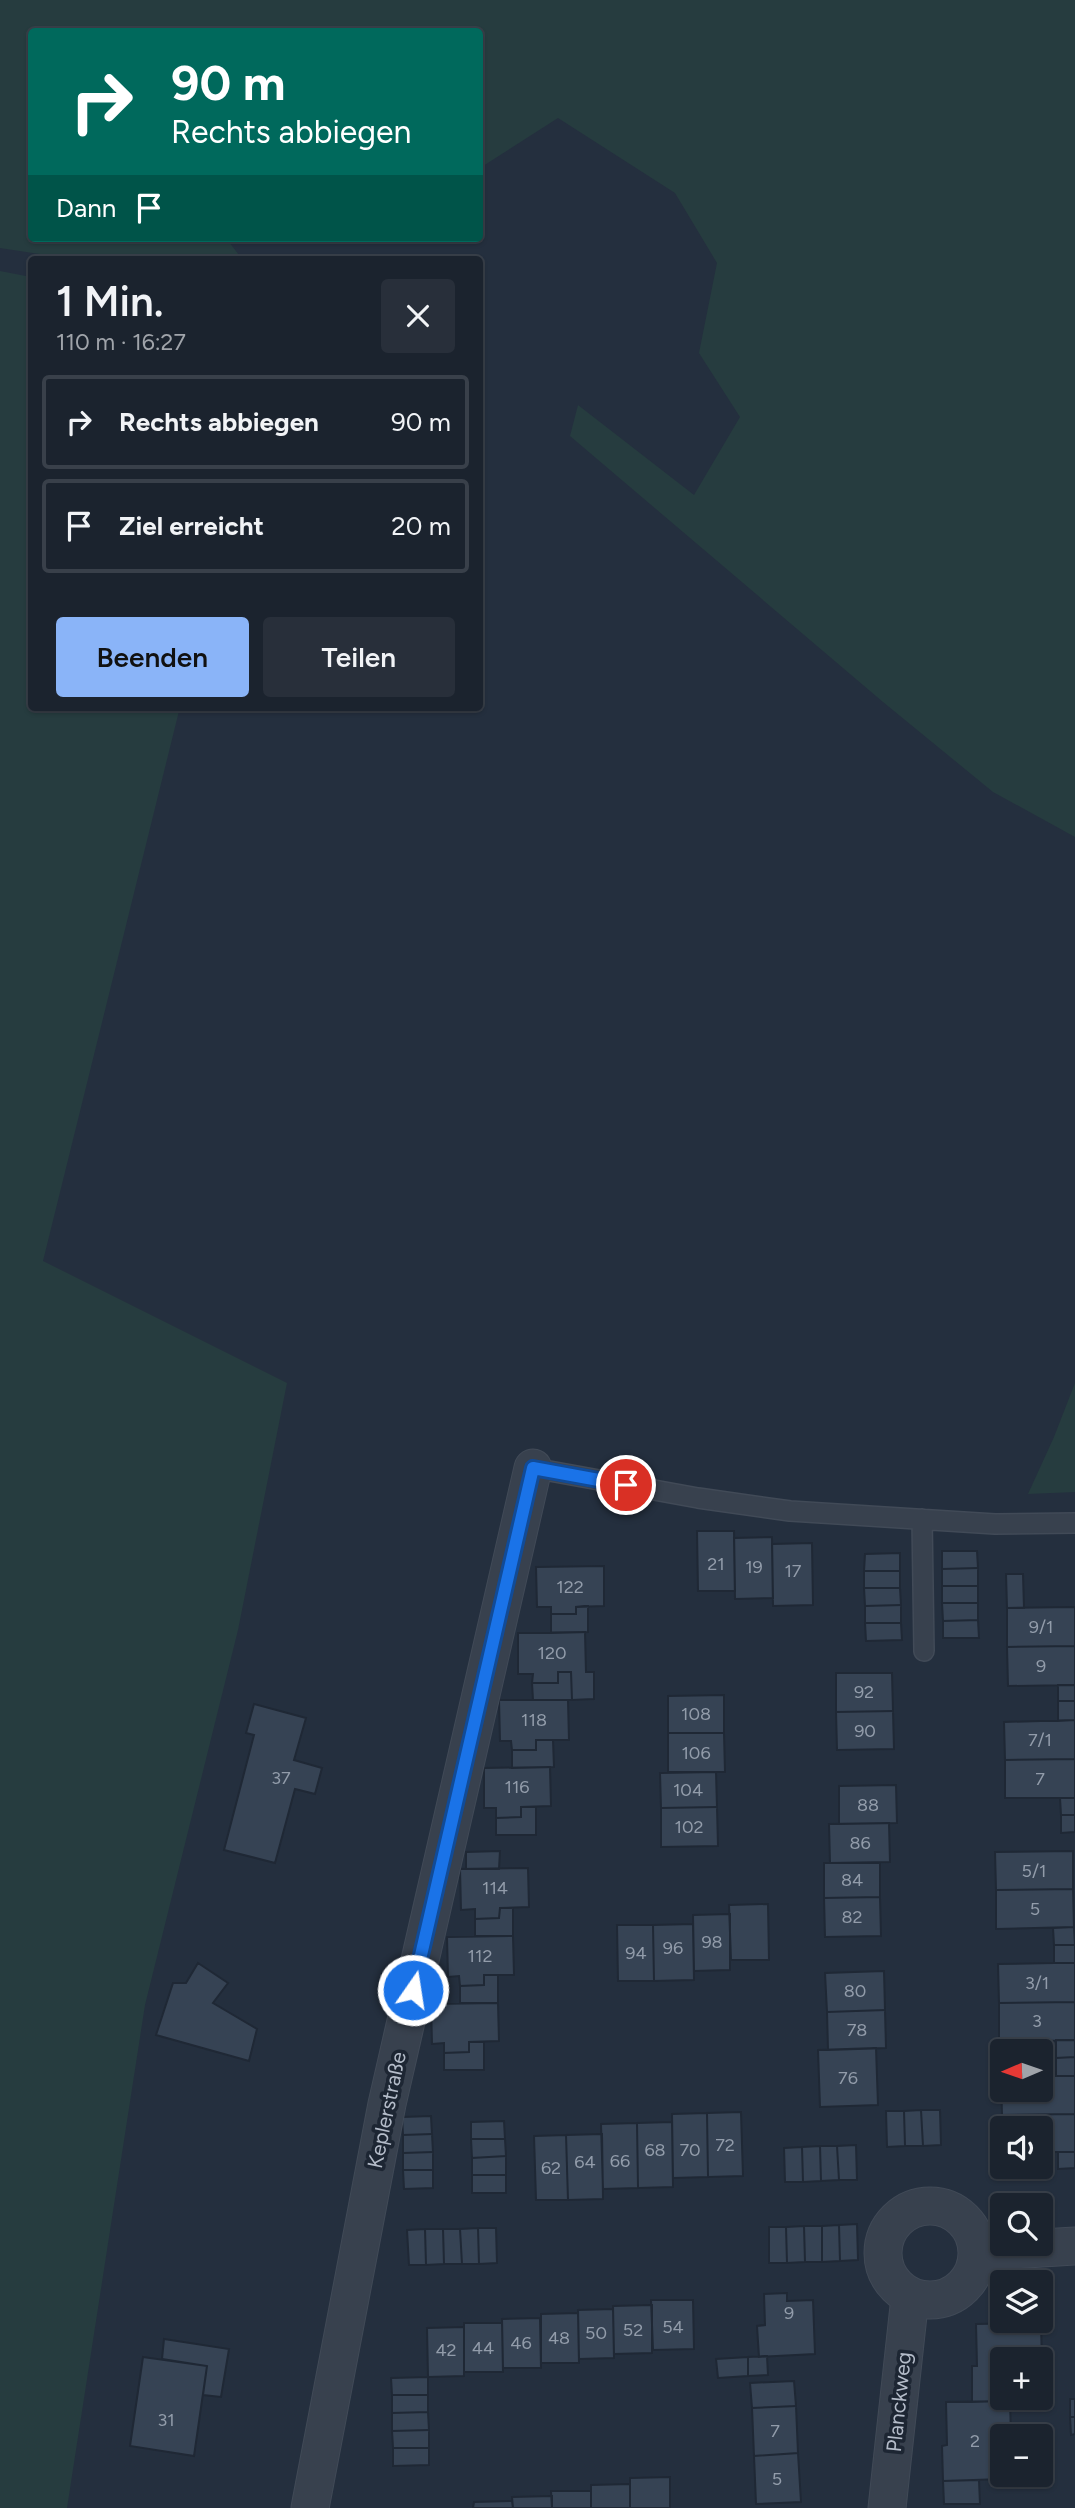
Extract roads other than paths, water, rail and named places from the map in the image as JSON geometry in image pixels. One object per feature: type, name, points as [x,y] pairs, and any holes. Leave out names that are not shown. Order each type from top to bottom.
[{"type":"street","name":"Keplerstraße","points":[[310,2508],[387,2104],[533,1468]]},
{"type":"street","points":[[921,2206],[937,2206],[952,2212],[965,2222],[974,2236],[977,2252],[975,2268],[967,2283],[940,2300],[925,2301],[910,2297],[888,2277],[882,2248],[895,2221],[921,2206]]},
{"type":"street","points":[[977,2252],[1075,2246]]},
{"type":"street","name":"Planckweg","points":[[887,2508],[910,2297]]},
{"type":"lane","points":[[533,1468],[698,1498],[790,1511],[995,1524],[1075,1523]]},
{"type":"lane","points":[[922,1520],[924,1651]]}]
